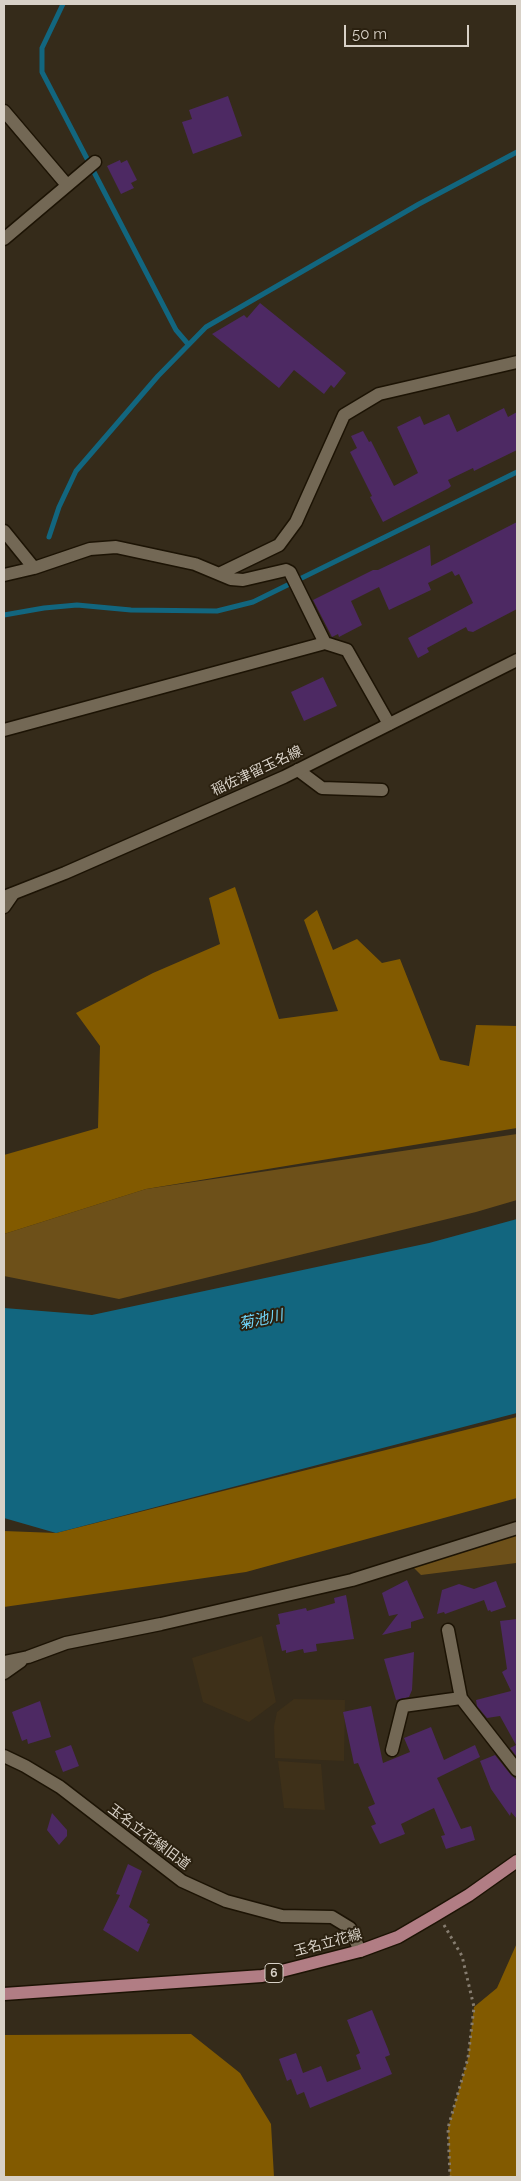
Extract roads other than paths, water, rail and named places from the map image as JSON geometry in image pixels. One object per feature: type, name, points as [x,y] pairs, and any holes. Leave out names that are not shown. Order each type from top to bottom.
[{"type":"main road","name":"玉名立花線","points":[[4,1994],[262,1976],[360,1951],[398,1937],[469,1895],[517,1861]]},
{"type":"street","points":[[4,111],[67,185]]},
{"type":"street","points":[[4,239],[95,162]]},
{"type":"street","points":[[219,574],[279,546],[296,522],[344,415],[379,394],[517,362]]},
{"type":"street","points":[[4,531],[34,568]]},
{"type":"street","points":[[4,575],[34,568],[90,549],[116,547],[196,564],[231,579],[243,580],[286,570],[290,572],[325,643]]},
{"type":"street","points":[[4,730],[325,643],[347,650],[389,724]]},
{"type":"street","name":"稲佐津留玉名線","points":[[8,895],[65,873],[298,770],[517,660]]},
{"type":"street","points":[[298,770],[322,788],[382,790]]},
{"type":"street","points":[[4,907],[8,895]]},
{"type":"street","points":[[4,1662],[28,1657],[66,1643],[161,1624],[352,1580],[517,1528]]},
{"type":"street","points":[[448,1630],[461,1698],[517,1770]]},
{"type":"street","points":[[4,1673],[28,1657]]},
{"type":"street","points":[[392,1750],[403,1706],[461,1698]]},
{"type":"street","name":"玉名立花線旧道","points":[[4,1756],[60,1787],[182,1881],[226,1900],[282,1916],[332,1917],[350,1928],[360,1951]]},
{"type":"water","name":"菊池川","points":[[517,1219],[517,1413],[56,1533],[4,1518],[4,1308],[92,1315],[429,1243]]},
{"type":"waterway","points":[[63,4],[42,48],[42,72],[176,330],[188,344]]},
{"type":"waterway","points":[[49,537],[59,507],[76,471],[158,376],[206,327],[419,204],[517,152]]},
{"type":"waterway","points":[[4,615],[44,608],[77,605],[131,610],[217,611],[253,602],[517,472]]}]
